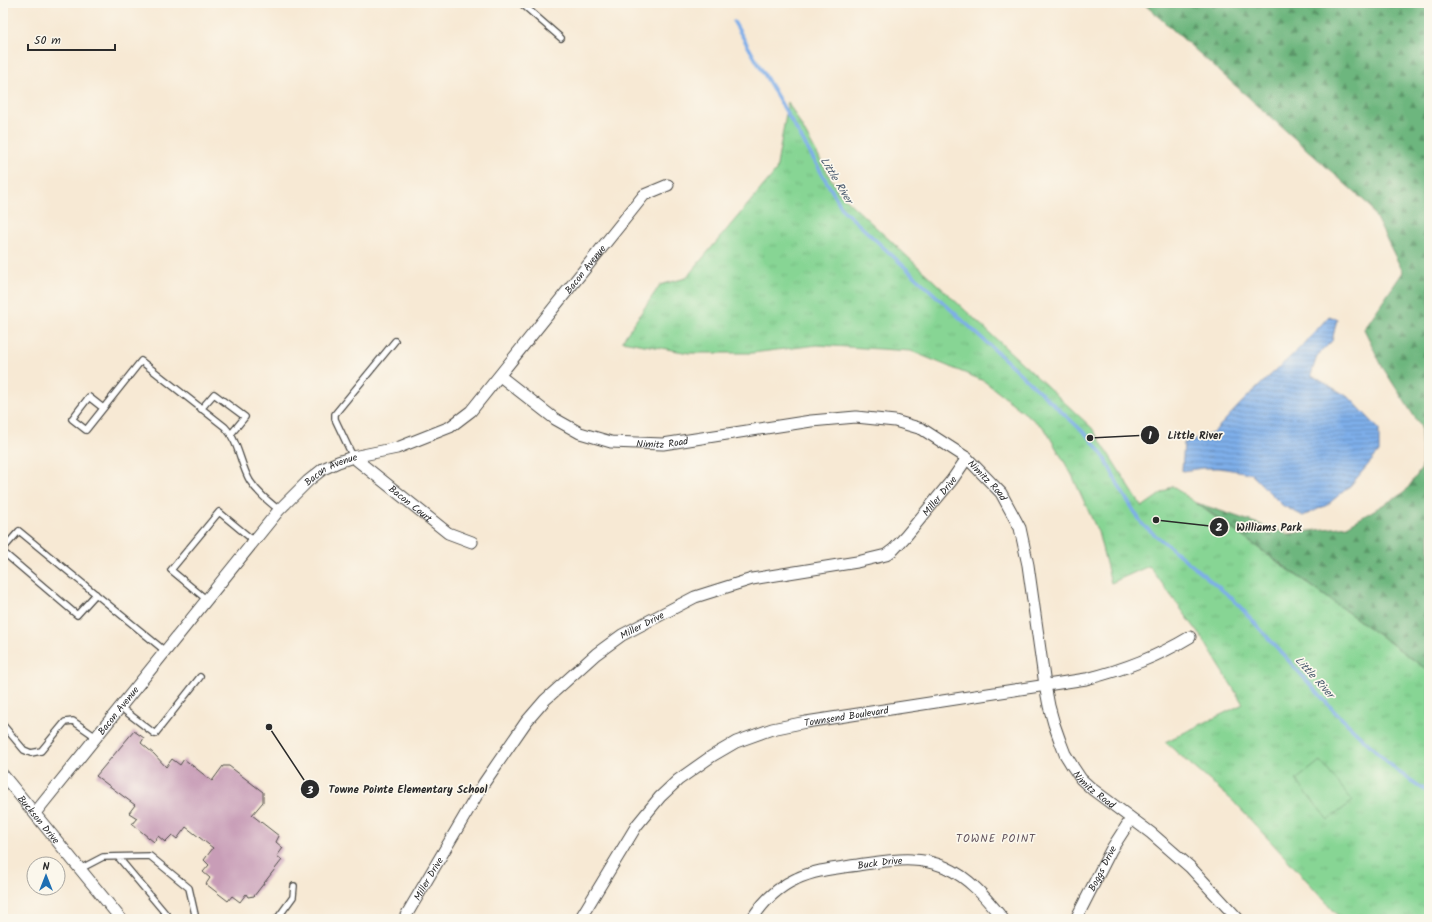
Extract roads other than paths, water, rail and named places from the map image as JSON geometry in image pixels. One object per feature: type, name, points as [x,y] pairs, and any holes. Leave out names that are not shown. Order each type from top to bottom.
[{"type":"street","name":"Bacon Avenue","points":[[35,813],[279,510],[308,481],[323,470],[338,462],[353,457],[397,448],[450,427],[471,411],[644,194],[668,185]]},
{"type":"street","name":"Nimitz Road","points":[[500,376],[555,419],[580,433],[611,442],[663,444],[811,421],[856,417],[895,421],[922,429],[967,458],[1001,493],[1020,528],[1028,565],[1045,685],[1054,724],[1065,754],[1081,779],[1151,833],[1190,866],[1238,919]]},
{"type":"street","name":"Bacon Court","points":[[353,457],[448,533],[472,542]]},
{"type":"street","name":"Miller Drive","points":[[404,919],[484,783],[526,722],[545,700],[596,654],[622,635],[695,597],[752,579],[857,562],[886,555],[906,536],[952,480],[967,458]]},
{"type":"street","name":"Townsend Boulevard","points":[[580,919],[637,825],[660,797],[678,780],[712,756],[736,742],[772,729],[806,722],[1086,679],[1113,672],[1156,656],[1190,637]]},
{"type":"street","name":"Buckson Drive","points":[[3,776],[121,919]]},
{"type":"street","name":"Boggs Drive","points":[[1076,919],[1111,850],[1131,819]]},
{"type":"street","name":"Buck Drive","points":[[752,919],[768,899],[795,879],[809,874],[894,860],[929,862],[944,866],[966,879],[979,890],[1003,919]]},
{"type":"lane","points":[[521,3],[561,38]]},
{"type":"lane","points":[[353,457],[335,419],[335,414],[395,341]]},
{"type":"lane","points":[[103,408],[89,397],[72,418],[86,430],[140,361],[201,408],[231,434],[250,480],[259,494],[279,510]]},
{"type":"lane","points":[[201,408],[214,394],[245,417],[231,434]]},
{"type":"lane","points":[[207,600],[171,570],[219,512],[254,541]]},
{"type":"lane","points":[[96,594],[77,615],[3,551],[19,531],[166,651]]},
{"type":"lane","points":[[120,707],[155,734],[200,677]]},
{"type":"lane","points":[[3,725],[24,750],[31,753],[41,751],[66,722],[73,721],[96,737]]},
{"type":"lane","points":[[118,856],[170,919]]},
{"type":"lane","points":[[80,869],[103,857],[150,856],[189,888],[196,919]]},
{"type":"lane","points":[[277,919],[293,897],[294,886]]},
{"type":"water","points":[[1329,316],[1337,319],[1332,341],[1317,356],[1311,375],[1350,398],[1379,429],[1379,452],[1350,486],[1327,505],[1303,516],[1282,505],[1250,473],[1219,468],[1204,468],[1182,471],[1184,443],[1213,433],[1243,401],[1305,343]]},
{"type":"waterway","name":"Little River","points":[[734,22],[843,210],[1090,438],[1104,457],[1122,492],[1143,525],[1233,599],[1335,712],[1396,770],[1429,793]]},
{"type":"place","name":"Little River","points":[[1090,438]]},
{"type":"place","name":"Williams Park","points":[[1156,520]]},
{"type":"place","name":"Towne Pointe Elementary School","points":[[269,727]]},
{"type":"district","name":"TOWNE POINT","points":[[996,838]]}]
